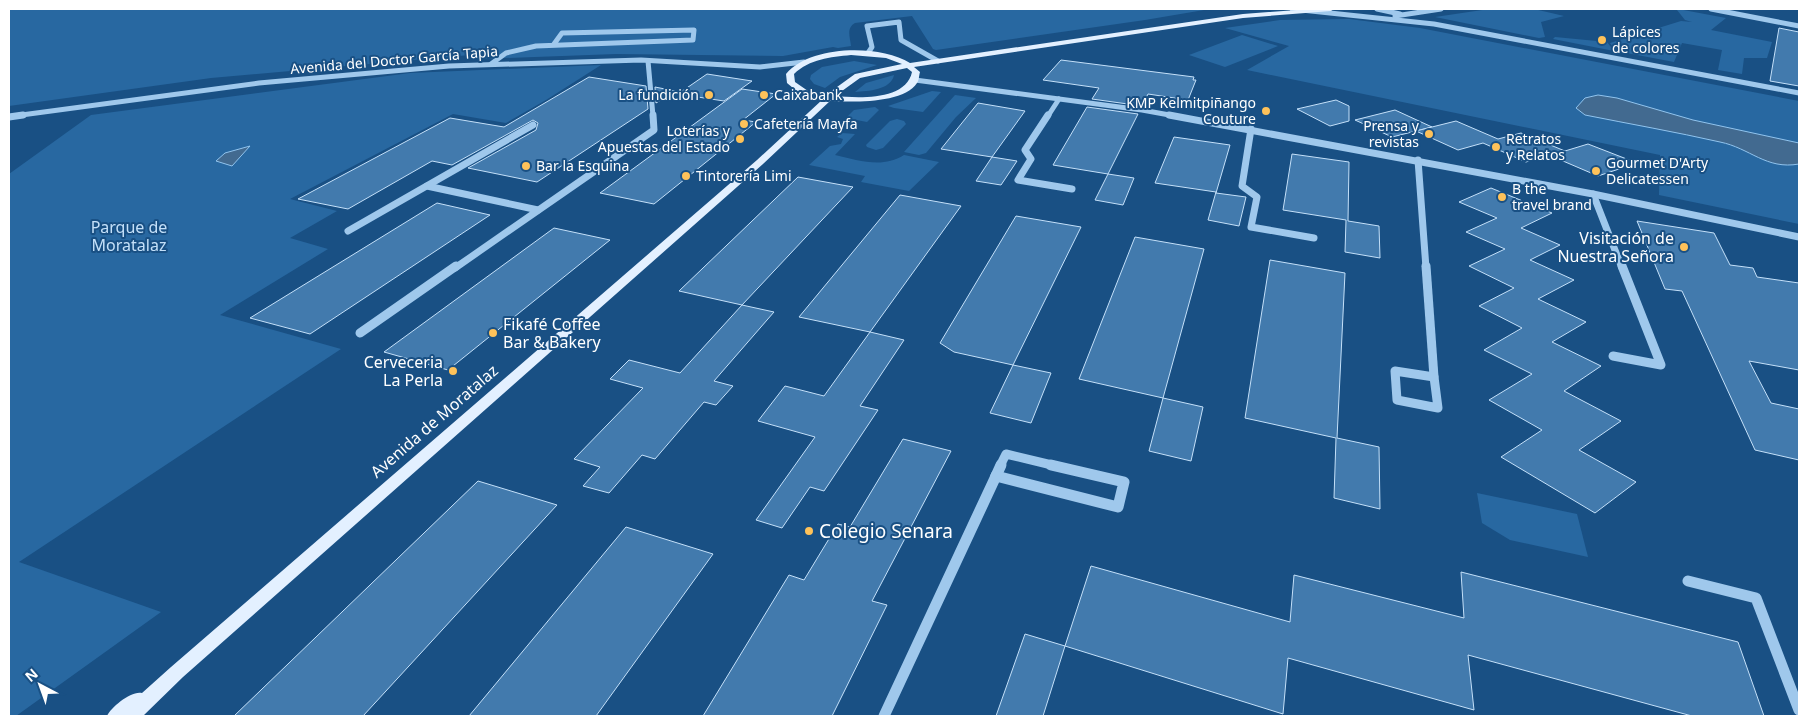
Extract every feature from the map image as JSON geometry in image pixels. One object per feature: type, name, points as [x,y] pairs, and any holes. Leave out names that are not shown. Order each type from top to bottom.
[{"type":"main road","points":[[1242,16],[1263,9]]},
{"type":"main road","points":[[910,65],[1242,16],[1331,9]]},
{"type":"main road","points":[[868,53],[891,57],[910,65],[916,72],[915,80],[904,89],[884,96],[847,100],[829,99],[810,94],[796,88],[789,78],[792,71],[804,62],[834,54],[868,53]]},
{"type":"main road","name":"Avenida de Moratalaz","points":[[131,716],[177,672],[760,162],[838,89],[858,76],[910,65]]},
{"type":"main road","name":"Avenida de Moratalaz","points":[[116,716],[177,672]]},
{"type":"street","points":[[1292,9],[1434,24],[1799,93]]},
{"type":"street","points":[[1378,9],[1434,24]]},
{"type":"street","points":[[1374,16],[1382,13],[1378,9]]},
{"type":"street","points":[[1362,16],[1403,15],[1441,9]]},
{"type":"street","points":[[1711,9],[1799,26]]},
{"type":"street","points":[[868,53],[872,47],[867,26],[899,22],[901,40],[938,60]]},
{"type":"street","points":[[491,64],[506,53],[520,49],[554,44],[692,40],[694,30],[562,33],[554,44]]},
{"type":"street","points":[[360,333],[654,130],[648,60]]},
{"type":"street","name":"Avenida del Doctor García Tapia","points":[[9,117],[208,90],[411,69],[491,64],[648,60],[784,66],[804,62]]},
{"type":"street","name":"Avenida del Doctor García Tapia","points":[[784,66],[792,71]]},
{"type":"street","points":[[915,80],[1142,110],[1251,129],[1593,194],[1799,237]]},
{"type":"street","points":[[1059,99],[1025,150],[1031,159],[1018,180],[1072,189]]},
{"type":"street","points":[[348,231],[533,125]]},
{"type":"street","points":[[1251,129],[1242,186],[1257,197],[1251,228],[1314,238]]},
{"type":"street","points":[[1418,160],[1438,408],[1397,400],[1395,371],[1434,377]]},
{"type":"street","points":[[427,186],[538,210]]},
{"type":"street","points":[[1593,194],[1661,365],[1613,356]]},
{"type":"street","points":[[884,716],[1006,454],[1124,482],[1118,507],[996,476]]},
{"type":"street","points":[[1688,582],[1756,598],[1799,710]]},
{"type":"green space","points":[[9,9],[1210,9],[936,50],[933,49],[912,16],[855,23],[850,27],[851,46],[833,47],[783,56],[616,54],[477,59],[470,55],[211,78],[9,106]]},
{"type":"green space","points":[[1489,9],[1534,9],[1564,16],[1541,22],[1545,37],[1539,38],[1435,17]]},
{"type":"green space","points":[[1678,9],[1726,18],[1711,30],[1772,42],[1767,58],[1744,58],[1742,74],[1718,70],[1722,50],[1682,43],[1674,62],[1616,51],[1610,43],[1681,21],[1692,22],[1685,20]]},
{"type":"green space","points":[[1349,19],[1420,28],[1799,101],[1799,224],[1659,195],[1660,155],[1247,70],[1289,46],[1225,28],[1280,20]]},
{"type":"green space","points":[[1242,35],[1278,46],[1225,67],[1189,55]]},
{"type":"green space","points":[[1555,37],[1607,42],[1614,51],[1553,39]]},
{"type":"green space","points":[[854,61],[877,65],[840,77],[825,88],[814,84],[810,79],[811,75],[822,67]]},
{"type":"green space","name":"Parque de Moratalaz","points":[[601,65],[506,123],[453,114],[290,199],[337,211],[290,238],[328,249],[220,315],[341,349],[19,562],[161,612],[16,716],[9,716],[9,174],[91,115],[410,73]]},
{"type":"green space","points":[[894,75],[892,80],[884,87],[855,92],[866,83]]},
{"type":"green space","points":[[932,91],[941,92],[923,112],[888,106]]},
{"type":"green space","points":[[955,95],[976,98],[956,117],[926,153],[919,155],[904,152]]},
{"type":"green space","points":[[875,107],[879,110],[867,122],[846,118],[854,110]]},
{"type":"green space","points":[[897,119],[904,121],[906,124],[883,148],[876,150],[867,147],[866,145],[890,121]]},
{"type":"green space","points":[[842,133],[855,134],[835,155],[861,161],[887,162],[904,155],[939,162],[909,191],[861,182],[865,176],[809,165],[830,146],[841,144],[843,139],[837,137]]},
{"type":"green space","points":[[1477,493],[1577,514],[1588,557],[1510,540],[1482,523]]},
{"type":"shaded area","points":[[1598,95],[1617,98],[1693,120],[1799,143],[1799,164],[1777,164],[1731,145],[1585,115],[1576,108],[1585,98]]},
{"type":"shaded area","points":[[250,146],[232,166],[216,161],[225,153]]},
{"type":"building","points":[[1779,28],[1799,32],[1799,86],[1770,81]]},
{"type":"building","points":[[1061,60],[1194,77],[1193,80],[1196,80],[1188,100],[1148,94],[1142,106],[1092,99],[1099,88],[1043,80]]},
{"type":"building","points":[[707,74],[752,81],[724,101],[678,94]]},
{"type":"building","points":[[589,77],[646,86],[648,109],[537,182],[468,168],[536,130],[538,123],[533,120],[452,165],[432,161],[348,209],[298,199],[450,118],[504,127]]},
{"type":"building","points":[[655,87],[675,91],[656,103]]},
{"type":"building","points":[[742,89],[776,94],[743,120],[756,122],[654,204],[600,193]]},
{"type":"building","points":[[1336,100],[1349,106],[1349,121],[1330,126],[1297,109]]},
{"type":"building","points":[[978,103],[1025,111],[992,157],[941,149]]},
{"type":"building","points":[[1087,107],[1138,114],[1108,174],[1053,165]]},
{"type":"building","points":[[1395,110],[1432,127],[1392,137],[1355,120]]},
{"type":"building","points":[[1456,121],[1498,139],[1521,133],[1565,151],[1588,144],[1637,163],[1598,176],[1549,155],[1526,162],[1483,143],[1458,150],[1416,131]]},
{"type":"building","points":[[1174,137],[1230,145],[1216,193],[1246,197],[1239,226],[1208,220],[1216,192],[1155,183]]},
{"type":"building","points":[[1292,154],[1349,162],[1348,221],[1379,226],[1380,258],[1345,252],[1346,220],[1283,210]]},
{"type":"building","points":[[992,157],[1017,161],[1001,185],[976,181]]},
{"type":"building","points":[[1108,174],[1134,178],[1123,205],[1095,200]]},
{"type":"building","points":[[798,177],[853,187],[742,305],[679,291]]},
{"type":"building","points":[[1491,188],[1552,213],[1521,228],[1560,245],[1530,260],[1574,280],[1538,299],[1586,322],[1552,342],[1601,366],[1564,391],[1621,421],[1579,450],[1636,482],[1595,513],[1501,457],[1542,430],[1489,400],[1532,374],[1484,350],[1522,328],[1479,306],[1514,288],[1469,266],[1505,249],[1466,232],[1497,218],[1459,202]]},
{"type":"building","points":[[900,195],[961,206],[870,332],[799,317]]},
{"type":"building","points":[[437,203],[490,215],[310,334],[250,318]]},
{"type":"building","points":[[1016,216],[1081,227],[1013,365],[954,352],[940,343]]},
{"type":"building","points":[[1637,221],[1714,233],[1730,265],[1753,268],[1757,277],[1799,283],[1799,370],[1749,361],[1771,403],[1799,409],[1799,460],[1755,450],[1682,291],[1665,289]]},
{"type":"building","points":[[554,228],[610,240],[448,370],[384,352]]},
{"type":"building","points":[[1135,237],[1204,249],[1163,398],[1079,379]]},
{"type":"building","points":[[1270,260],[1345,273],[1337,438],[1379,447],[1380,509],[1334,498],[1336,438],[1245,418]]},
{"type":"building","points":[[742,305],[774,312],[714,381],[733,386],[716,405],[704,402],[655,459],[642,455],[609,493],[583,486],[600,467],[574,459],[643,388],[610,379],[629,360],[680,373]]},
{"type":"building","points":[[870,332],[904,340],[860,406],[878,410],[824,491],[810,487],[782,528],[756,520],[815,437],[758,421],[785,386],[824,396]]},
{"type":"building","points":[[1013,365],[1051,373],[1031,423],[990,413]]},
{"type":"building","points":[[1163,398],[1203,407],[1191,461],[1149,451]]},
{"type":"building","points":[[903,439],[951,451],[872,601],[887,605],[832,716],[703,716],[789,575],[804,580],[838,524],[850,527]]},
{"type":"building","points":[[478,481],[557,505],[363,716],[234,716]]},
{"type":"building","points":[[626,527],[713,554],[596,716],[469,716]]},
{"type":"building","points":[[1091,566],[1290,622],[1294,575],[1464,618],[1461,572],[1738,642],[1764,716],[1692,716],[1468,655],[1474,710],[1288,658],[1283,714],[1065,646]]},
{"type":"building","points":[[1025,634],[1065,646],[1043,716],[996,716]]},
{"type":"place","name":"Lápices de colores","points":[[1602,40]]},
{"type":"place","name":"La fundición","points":[[709,95]]},
{"type":"place","name":"Caixabank","points":[[764,95]]},
{"type":"place","name":"KMP Kelmitpiñango Couture","points":[[1266,111]]},
{"type":"place","name":"Cafetería Mayfa","points":[[744,124]]},
{"type":"place","name":"Prensa y revistas","points":[[1429,134]]},
{"type":"place","name":"Loterías y Apuestas del Estado","points":[[740,139]]},
{"type":"place","name":"Retratos y Relatos","points":[[1496,147]]},
{"type":"place","name":"Bar la Esquina","points":[[526,166]]},
{"type":"place","name":"Gourmet D'Arty Delicatessen","points":[[1596,171]]},
{"type":"place","name":"Tintorería Limi","points":[[686,176]]},
{"type":"place","name":"B the travel brand","points":[[1502,197]]},
{"type":"place","name":"Visitación de Nuestra Señora","points":[[1684,247]]},
{"type":"place","name":"Fikafé Coffee Bar & Bakery","points":[[493,333]]},
{"type":"place","name":"Cerveceria La Perla","points":[[453,371]]},
{"type":"place","name":"Colegio Senara","points":[[809,531]]}]
